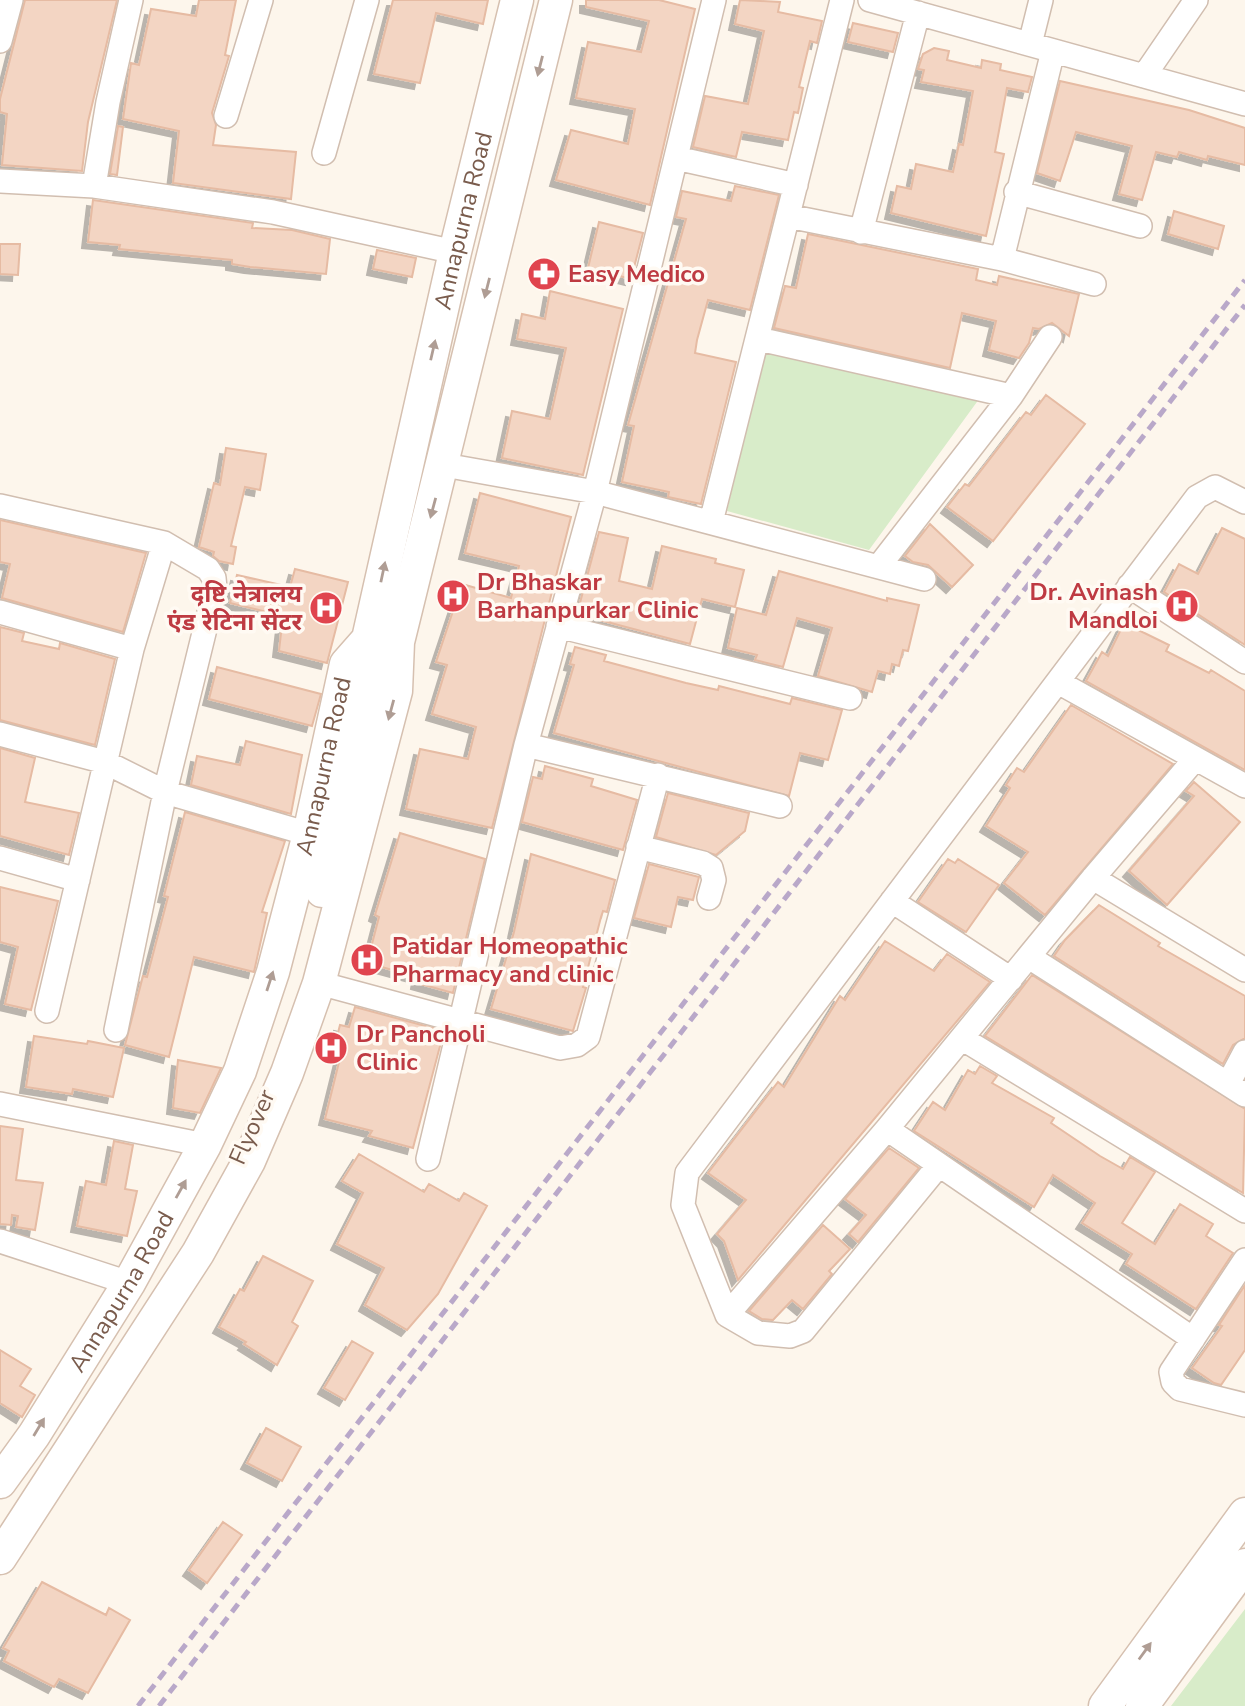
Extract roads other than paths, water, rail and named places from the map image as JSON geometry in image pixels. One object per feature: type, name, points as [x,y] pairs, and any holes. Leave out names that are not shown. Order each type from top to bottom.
[{"type":"main road","name":"Annapurna Road","points":[[0,1558],[198,1253],[249,1161],[287,1073],[318,983],[396,691],[379,655],[455,252],[517,0]]},
{"type":"main road","name":"Annapurna Road","points":[[379,655],[444,465],[556,0]]},
{"type":"main road","name":"Annapurna Road","points":[[0,1482],[34,1435],[129,1283],[205,1145],[240,1071],[273,971],[309,834],[346,664],[379,655]]},
{"type":"main road","name":"Flyover","points":[[0,1537],[168,1272],[209,1215],[246,1145],[284,1049],[379,655]]},
{"type":"main road","points":[[1105,1706],[1245,1514]]},
{"type":"main road","points":[[1142,1706],[1245,1565]]},
{"type":"street","points":[[0,41],[11,0]]},
{"type":"street","points":[[94,186],[108,102],[131,0]]},
{"type":"street","points":[[226,116],[261,0]]},
{"type":"street","points":[[324,153],[367,0]]},
{"type":"street","points":[[428,1159],[526,745],[595,492],[714,0]]},
{"type":"street","points":[[711,522],[842,0]]},
{"type":"street","points":[[1030,44],[1041,0]]},
{"type":"street","points":[[1144,76],[1196,0]]},
{"type":"street","points":[[885,2],[1245,104]]},
{"type":"street","points":[[861,232],[918,13]]},
{"type":"street","points":[[1002,259],[1016,192],[1053,51]]},
{"type":"street","points":[[676,158],[796,185]]},
{"type":"street","points":[[0,181],[94,186],[273,212],[455,252]]},
{"type":"street","points":[[1016,192],[1140,226]]},
{"type":"street","points":[[788,216],[1002,259],[1094,284]]},
{"type":"street","points":[[879,566],[1011,396],[1050,337]]},
{"type":"street","points":[[759,339],[1011,396]]},
{"type":"street","points":[[444,465],[595,492],[924,579]]},
{"type":"street","points":[[939,1165],[803,1331],[790,1336],[758,1333],[727,1315],[683,1205],[687,1173],[1197,497],[1215,486],[1245,502]]},
{"type":"street","points":[[0,506],[164,542],[208,569],[214,578],[215,588],[165,792],[116,1030]]},
{"type":"street","points":[[47,1011],[132,649],[164,542]]},
{"type":"street","points":[[1129,586],[1245,662]]},
{"type":"street","points":[[0,612],[132,649]]},
{"type":"street","points":[[558,626],[850,698]]},
{"type":"street","points":[[1058,682],[1245,786]]},
{"type":"street","points":[[0,734],[106,762],[165,792],[309,834]]},
{"type":"street","points":[[526,745],[779,806]]},
{"type":"street","points":[[727,1315],[887,1129],[1093,878],[1195,759]]},
{"type":"street","points":[[318,983],[560,1048],[578,1045],[588,1037],[658,775]]},
{"type":"street","points":[[638,847],[703,863],[711,868],[714,880],[709,898]]},
{"type":"street","points":[[0,858],[78,880]]},
{"type":"street","points":[[1093,878],[1245,970]]},
{"type":"street","points":[[892,901],[1011,979]]},
{"type":"street","points":[[1029,957],[1237,1090],[1245,1052]]},
{"type":"street","points":[[962,1039],[1245,1211]]},
{"type":"street","points":[[0,1104],[205,1145]]},
{"type":"street","points":[[887,1129],[1193,1339]]},
{"type":"street","points":[[0,1241],[129,1283]]},
{"type":"street","points":[[1245,1260],[1171,1372],[1173,1382],[1181,1389],[1245,1405]]},
{"type":"railway","points":[[138,1706],[1245,280]]},
{"type":"railway","points":[[159,1706],[1245,305]]},
{"type":"place","name":"Easy Medico","points":[[544,274]]},
{"type":"place","name":"Dr Bhaskar Barhanpurkar Clinic","points":[[453,596]]},
{"type":"place","name":"Dr. Avinash Mandloi","points":[[1182,606]]},
{"type":"place","name":"दृष्टि नेत्रालय एंड रेटिना सेंटर","points":[[326,608]]},
{"type":"place","name":"Patidar Homeopathic Pharmacy and clinic","points":[[367,960]]},
{"type":"place","name":"Dr Pancholi Clinic","points":[[331,1048]]}]
